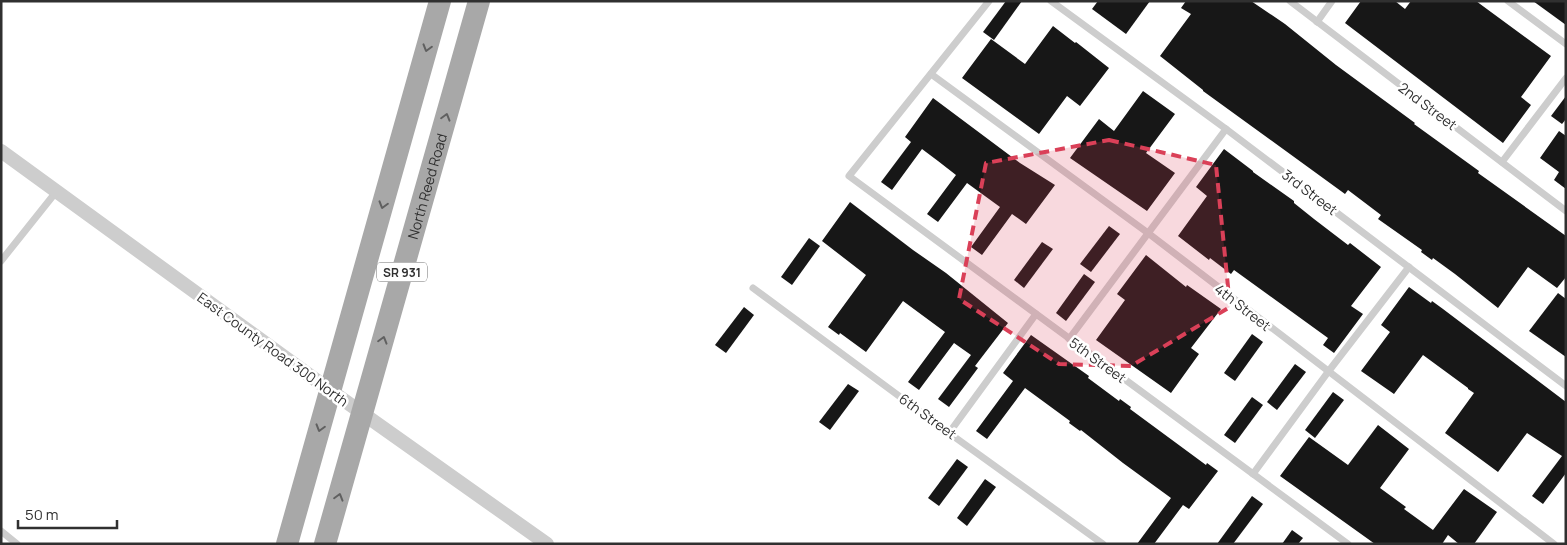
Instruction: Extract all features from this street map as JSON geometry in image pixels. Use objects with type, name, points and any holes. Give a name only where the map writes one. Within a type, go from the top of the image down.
[{"type":"main road","name":"SR 931","points":[[287,544],[440,1]]},
{"type":"main road","name":"North Reed Road","points":[[325,544],[479,1]]},
{"type":"street","name":"East County Road 300 North","points":[[1,151],[331,391],[547,544]]},
{"type":"lane","points":[[931,74],[989,1]]},
{"type":"lane","name":"3rd Street","points":[[1051,1],[1226,129],[1566,386]]},
{"type":"lane","name":"2nd Street","points":[[1290,1],[1566,211]]},
{"type":"lane","points":[[1317,22],[1332,1]]},
{"type":"lane","points":[[1508,1],[1566,44]]},
{"type":"lane","name":"5th Street","points":[[931,74],[849,176],[1348,544]]},
{"type":"lane","name":"4th Street","points":[[931,74],[1148,233],[1554,544]]},
{"type":"lane","points":[[1502,162],[1566,78]]},
{"type":"lane","points":[[1070,339],[1226,129]]},
{"type":"lane","points":[[1,261],[56,192]]},
{"type":"lane","points":[[1253,474],[1409,267]]},
{"type":"lane","name":"6th Street","points":[[753,288],[949,433],[1104,544]]},
{"type":"lane","points":[[949,433],[1036,314]]},
{"type":"lane","points":[[1,531],[17,544]]},
{"type":"highlighted area","points":[[1109,140],[1216,165],[1230,307],[1131,366],[1059,364],[959,299],[986,163]]},
{"type":"building","points":[[1006,1],[1022,1],[994,40],[983,32]]},
{"type":"building","points":[[1098,1],[1150,1],[1126,34],[1092,9]]},
{"type":"building","points":[[1186,1],[1251,1],[1285,24],[1336,65],[1479,171],[1478,173],[1566,236],[1566,277],[1557,288],[1528,267],[1498,308],[1455,274],[1433,258],[1432,260],[1421,252],[1422,250],[1378,219],[1381,215],[1348,190],[1345,194],[1203,91],[1160,56],[1191,14],[1181,8]]},
{"type":"building","points":[[1361,1],[1395,1],[1405,9],[1411,1],[1476,1],[1551,56],[1521,97],[1531,105],[1503,143],[1345,23]]},
{"type":"building","points":[[1533,1],[1566,1],[1566,25]]},
{"type":"building","points":[[1053,26],[1109,68],[1080,106],[1067,96],[1039,134],[962,78],[991,39],[1025,64]]},
{"type":"building","points":[[1143,91],[1175,114],[1146,153],[1175,173],[1147,211],[1070,158],[1099,119],[1114,131]]},
{"type":"building","points":[[1566,96],[1566,119],[1562,124],[1551,116]]},
{"type":"building","points":[[933,98],[1020,163],[1055,185],[1026,224],[1012,214],[982,255],[971,247],[1000,207],[967,183],[938,222],[927,214],[956,175],[922,149],[892,190],[881,182],[911,142],[905,137]]},
{"type":"building","points":[[1559,131],[1566,136],[1566,189],[1554,180],[1559,172],[1540,158]]},
{"type":"building","points":[[1224,149],[1294,201],[1294,203],[1348,245],[1350,243],[1381,267],[1351,306],[1363,314],[1334,353],[1323,345],[1328,338],[1234,270],[1231,274],[1178,236],[1207,196],[1196,187]]},
{"type":"building","points":[[850,202],[946,273],[1008,323],[975,366],[978,368],[949,407],[938,399],[971,355],[954,343],[919,390],[908,382],[945,332],[903,301],[866,352],[840,333],[839,335],[828,327],[866,275],[822,241]]},
{"type":"building","points":[[1109,226],[1120,234],[1091,272],[1080,264]]},
{"type":"building","points":[[809,238],[820,246],[792,285],[781,277]]},
{"type":"building","points":[[1042,242],[1053,249],[1024,288],[1014,280]]},
{"type":"building","points":[[1146,255],[1186,287],[1187,285],[1221,309],[1191,348],[1199,354],[1171,393],[1096,340],[1125,300],[1117,294]]},
{"type":"building","points":[[1084,274],[1095,282],[1066,321],[1056,313]]},
{"type":"building","points":[[1409,287],[1443,309],[1566,402],[1566,473],[1543,504],[1532,496],[1562,456],[1527,433],[1498,472],[1445,433],[1474,393],[1468,388],[1423,355],[1394,394],[1361,371],[1390,332],[1381,325]]},
{"type":"building","points":[[1558,293],[1566,299],[1566,357],[1529,331]]},
{"type":"building","points":[[744,307],[754,315],[726,353],[715,345]]},
{"type":"building","points":[[1252,334],[1263,342],[1235,381],[1224,373]]},
{"type":"building","points":[[1031,335],[1089,376],[1088,378],[1119,401],[1120,399],[1131,407],[1130,409],[1206,465],[1207,463],[1218,471],[1189,509],[1183,505],[1154,544],[1137,544],[1171,498],[1025,388],[987,439],[976,431],[1013,381],[1003,373]]},
{"type":"building","points":[[1295,364],[1306,372],[1277,410],[1267,402]]},
{"type":"building","points":[[848,384],[859,391],[830,430],[819,422]]},
{"type":"building","points":[[1333,392],[1344,400],[1315,438],[1305,430]]},
{"type":"building","points":[[1252,397],[1263,405],[1235,443],[1224,435]]},
{"type":"building","points":[[1378,425],[1409,449],[1380,488],[1406,507],[1404,509],[1433,530],[1464,489],[1497,512],[1474,544],[1459,544],[1448,535],[1442,544],[1375,544],[1280,476],[1309,437],[1348,465]]},
{"type":"building","points":[[957,459],[968,467],[939,506],[928,498]]},
{"type":"building","points":[[985,479],[996,487],[967,526],[957,518]]},
{"type":"building","points":[[1252,496],[1263,504],[1233,544],[1217,544]]},
{"type":"building","points":[[1292,530],[1303,538],[1298,544],[1282,544]]}]
